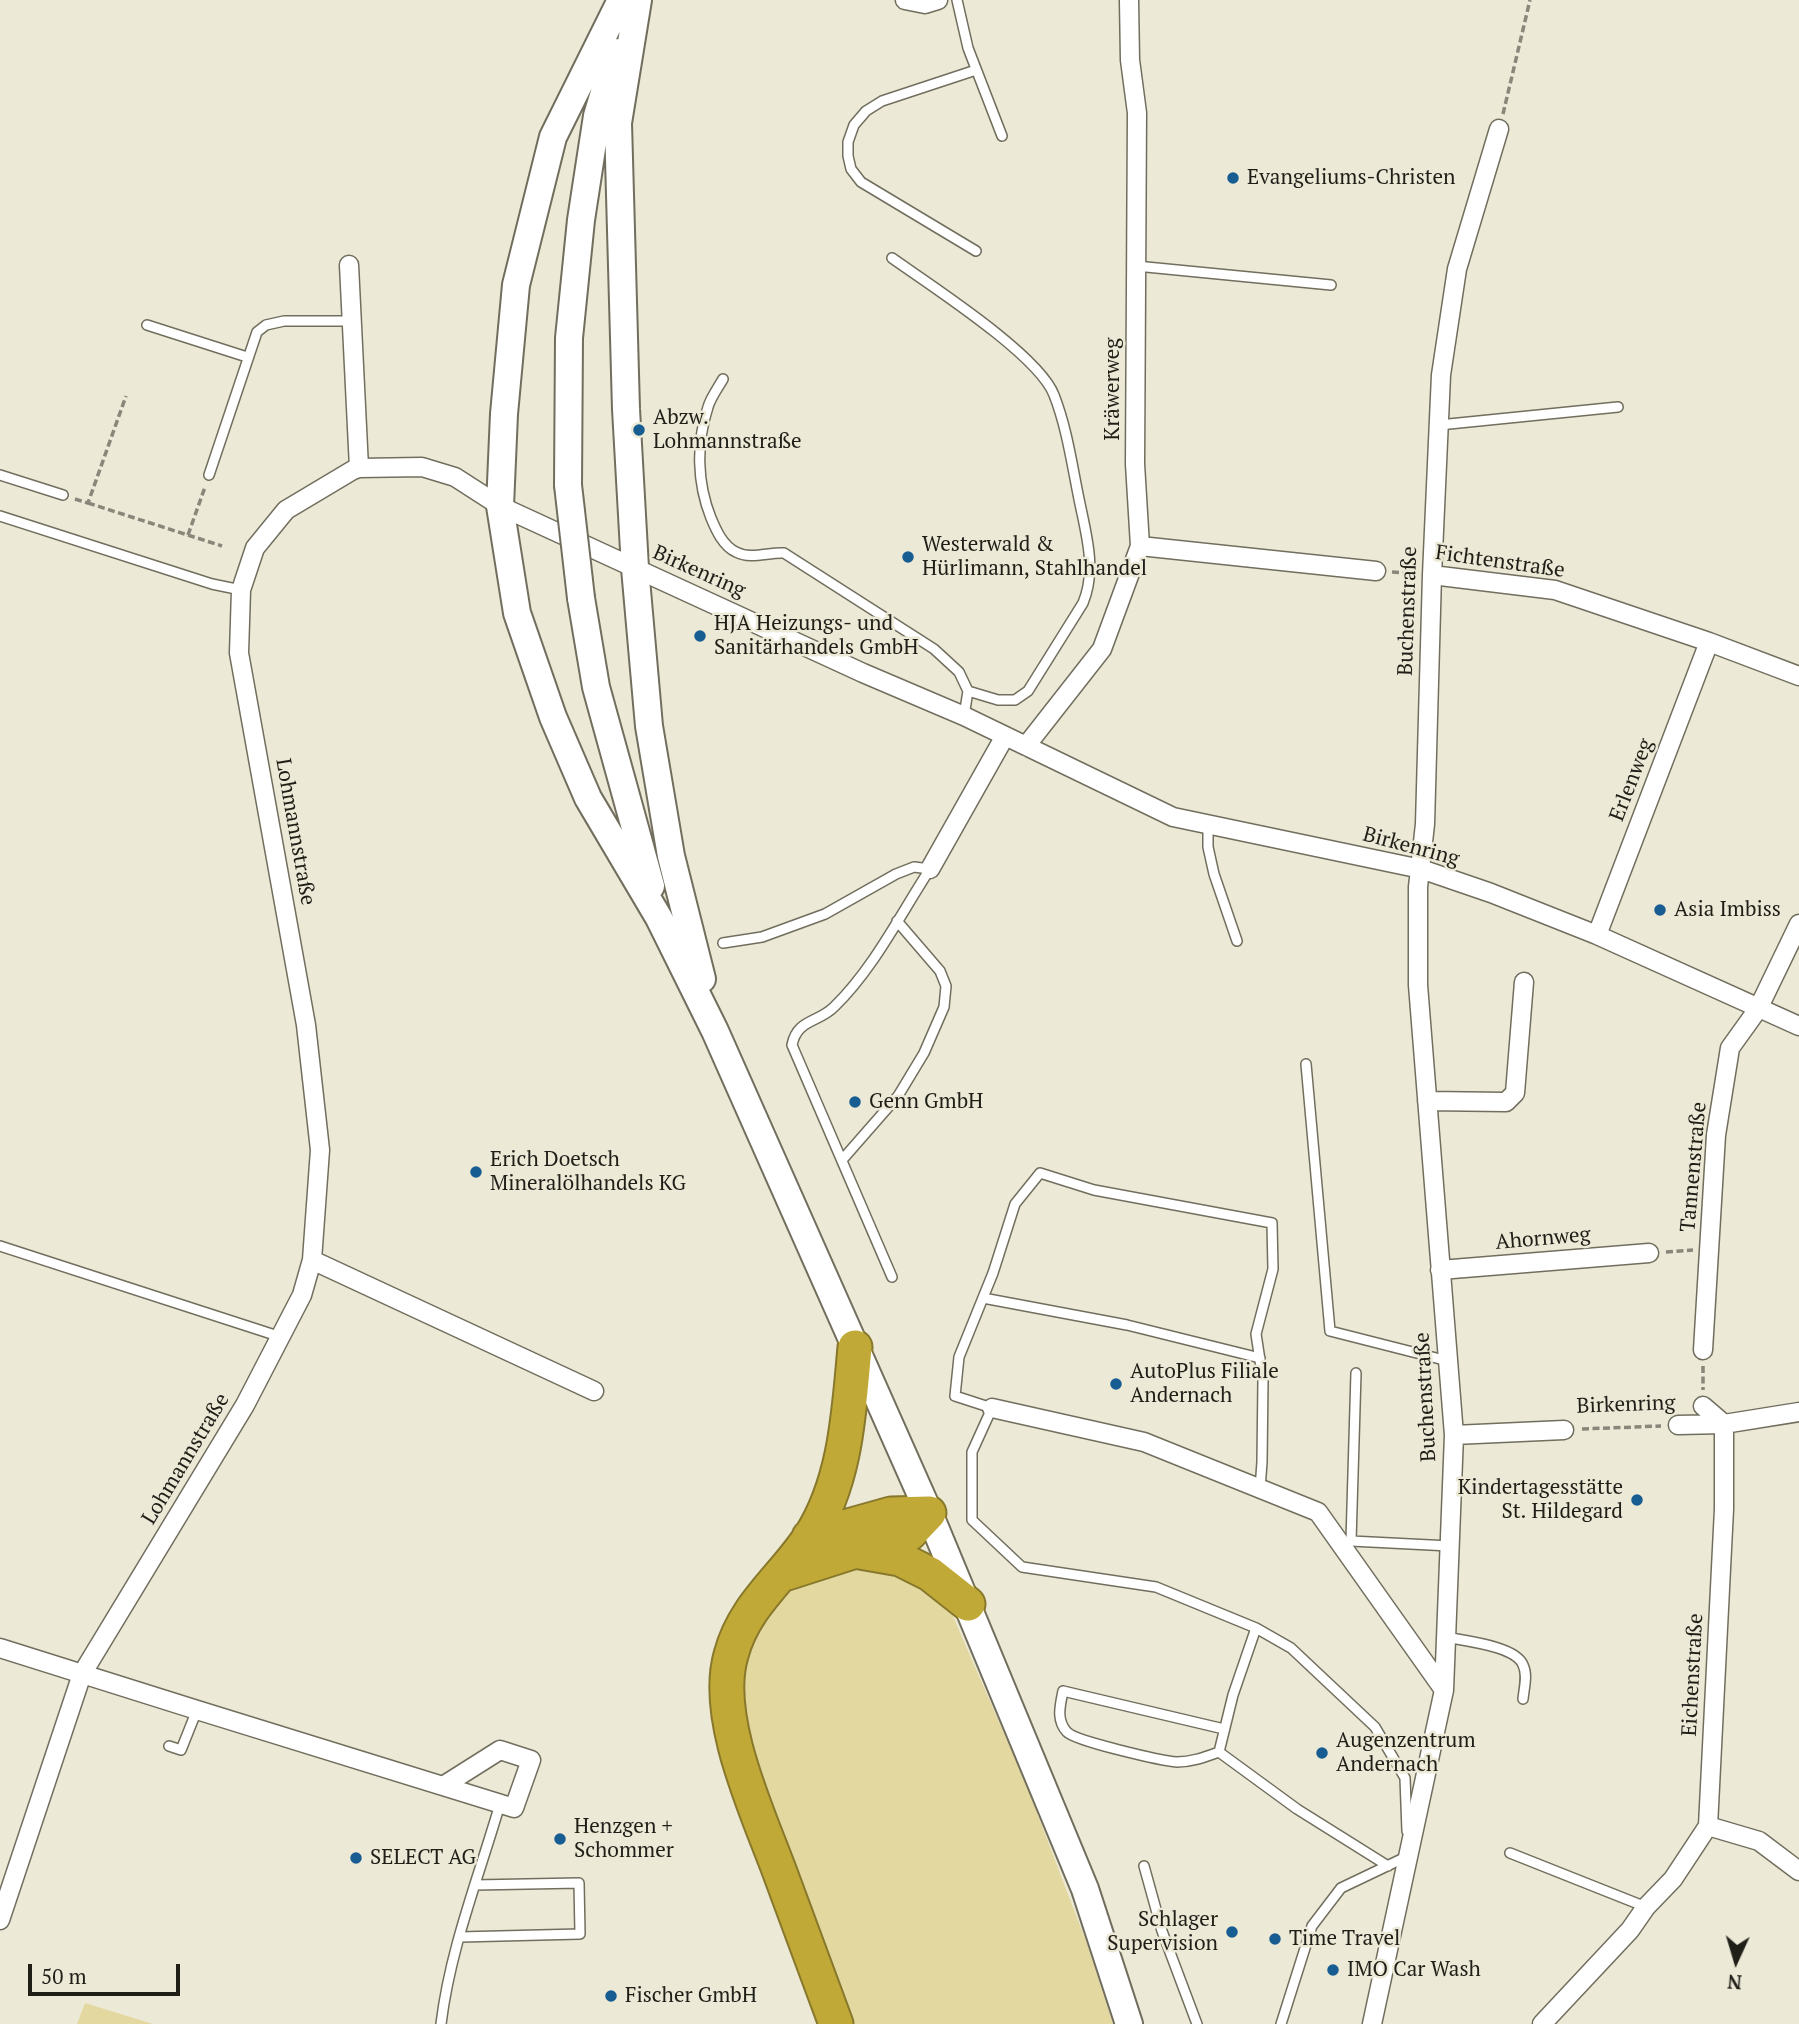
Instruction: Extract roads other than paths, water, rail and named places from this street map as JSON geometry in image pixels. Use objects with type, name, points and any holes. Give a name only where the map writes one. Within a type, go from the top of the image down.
[{"type":"highway","points":[[836,2024],[743,1774],[731,1729],[727,1694],[730,1657],[742,1625],[757,1601],[781,1575],[809,1537],[824,1511],[848,1429],[855,1347]]},
{"type":"highway","points":[[809,1537],[891,1514],[929,1513]]},
{"type":"highway","points":[[781,1575],[909,1534],[929,1513]]},
{"type":"highway","points":[[858,1551],[900,1559],[930,1574],[968,1604]]},
{"type":"main road","points":[[621,0],[553,137],[516,285],[504,414],[500,506],[517,613],[553,717],[588,798],[659,918],[715,1031],[929,1513],[1085,1889],[1129,2024]]},
{"type":"main road","points":[[632,0],[597,116],[581,220],[569,338],[568,485],[581,598],[596,687],[659,918]]},
{"type":"main road","points":[[638,0],[618,123],[626,409],[635,568],[649,726],[671,856],[715,1031]]},
{"type":"street","points":[[905,0],[925,4],[938,0]]},
{"type":"street","name":"Kräwerweg","points":[[1026,746],[1102,649],[1140,546],[1135,464],[1137,113],[1130,60],[1129,0]]},
{"type":"street","name":"Buchenstraße","points":[[1372,2024],[1444,1690],[1454,1435],[1418,985],[1418,887],[1425,824],[1441,375],[1457,269],[1499,129]]},
{"type":"street","points":[[349,265],[359,468]]},
{"type":"street","name":"Lohmannstraße","points":[[0,1920],[82,1674],[245,1405],[302,1295],[312,1259],[320,1150],[306,1026],[239,653],[240,590],[255,548],[286,510],[359,468],[422,467],[455,477]]},
{"type":"street","name":"Birkenring","points":[[455,477],[500,506],[863,673],[964,716],[1173,817],[1421,869],[1491,893],[1597,935],[1799,1026]]},
{"type":"street","points":[[1140,546],[1376,571]]},
{"type":"street","name":"Fichtenstraße","points":[[1432,575],[1555,590],[1709,642],[1799,676]]},
{"type":"street","name":"Erlenweg","points":[[1597,935],[1709,642]]},
{"type":"street","points":[[930,869],[1005,736]]},
{"type":"street","name":"Tannenstraße","points":[[1703,1350],[1716,1135],[1730,1048],[1758,1009],[1799,924]]},
{"type":"street","points":[[1427,1101],[1506,1102],[1515,1093],[1524,982]]},
{"type":"street","name":"Ahornweg","points":[[1440,1270],[1650,1253]]},
{"type":"street","points":[[312,1259],[594,1391]]},
{"type":"street","points":[[1703,1406],[1724,1424]]},
{"type":"street","points":[[992,1408],[1144,1442],[1318,1512],[1444,1690]]},
{"type":"street","name":"Birkenring","points":[[1678,1425],[1724,1424],[1799,1412]]},
{"type":"street","name":"Eichenstraße","points":[[1708,1826],[1724,1509],[1724,1424]]},
{"type":"street","name":"Birkenring","points":[[1454,1435],[1564,1430]]},
{"type":"street","points":[[0,1647],[82,1674],[500,1804],[514,1808],[531,1760],[500,1750],[443,1786]]},
{"type":"street","points":[[1542,2024],[1630,1930],[1646,1907],[1673,1879],[1708,1826],[1759,1841],[1799,1871]]},
{"type":"lane","points":[[957,0],[968,48],[1002,136]]},
{"type":"lane","points":[[976,70],[882,101],[866,111],[854,125],[848,142],[851,169],[861,182],[976,251]]},
{"type":"lane","points":[[892,258],[1009,344],[1035,366],[1054,393],[1087,538],[1091,571],[1089,589],[1066,632],[1028,691],[1016,700],[998,700],[968,691]]},
{"type":"lane","points":[[1136,266],[1331,285]]},
{"type":"lane","points":[[209,475],[257,332],[266,325],[284,321],[352,321]]},
{"type":"lane","points":[[147,325],[247,358]]},
{"type":"lane","points":[[723,379],[708,406],[699,472],[704,500],[724,543],[734,552],[747,556],[784,553],[934,649],[959,672],[968,691],[964,716]]},
{"type":"lane","points":[[1438,425],[1618,407]]},
{"type":"lane","points":[[0,475],[63,495]]},
{"type":"lane","points":[[0,516],[240,590]]},
{"type":"lane","points":[[1208,824],[1208,848],[1214,874],[1237,941]]},
{"type":"lane","points":[[723,943],[762,937],[825,914],[896,874],[914,867],[930,869],[873,959],[832,1009],[800,1027],[794,1034],[792,1045],[892,1277]]},
{"type":"lane","points":[[842,1160],[898,1096],[924,1053],[944,1007],[946,986],[940,971],[897,921]]},
{"type":"lane","points":[[1306,1063],[1329,1331],[1448,1361]]},
{"type":"lane","points":[[1259,1489],[1263,1393],[1256,1334],[1273,1269],[1272,1223],[1094,1190],[1040,1173],[1015,1203],[983,1298],[959,1357],[955,1396],[992,1408],[972,1452],[972,1520],[1022,1567],[1156,1587],[1256,1628],[1291,1648],[1375,1727],[1405,1778],[1408,1857],[1341,1888],[1312,1926],[1281,2024]]},
{"type":"lane","points":[[0,1246],[281,1337]]},
{"type":"lane","points":[[983,1298],[1127,1325],[1260,1358]]},
{"type":"lane","points":[[1356,1373],[1351,1541],[1450,1546]]},
{"type":"lane","points":[[1219,1752],[1233,1695],[1256,1628]]},
{"type":"lane","points":[[1446,1637],[1514,1654],[1523,1662],[1526,1674],[1523,1699]]},
{"type":"lane","points":[[1219,1752],[1197,1760],[1175,1762],[1069,1735],[1061,1724],[1059,1710],[1063,1691],[1224,1729]]},
{"type":"lane","points":[[169,1746],[181,1750],[197,1710]]},
{"type":"lane","points":[[1219,1752],[1297,1810],[1388,1866]]},
{"type":"lane","points":[[441,2024],[460,1937],[500,1804]]},
{"type":"lane","points":[[1510,1853],[1646,1907]]},
{"type":"lane","points":[[1144,1866],[1162,1931],[1198,2024]]},
{"type":"lane","points":[[460,1937],[580,1934],[579,1883],[475,1885]]},
{"type":"place","name":"Evangeliums-Christen","points":[[1233,178]]},
{"type":"place","name":"Abzw. Lohmannstraße","points":[[639,430]]},
{"type":"place","name":"Westerwald & Hürlimann, Stahlhandel","points":[[908,557]]},
{"type":"place","name":"HJA Heizungs- und Sanitärhandels GmbH","points":[[700,636]]},
{"type":"place","name":"Asia Imbiss","points":[[1660,910]]},
{"type":"place","name":"Genn GmbH","points":[[855,1102]]},
{"type":"place","name":"Erich Doetsch Mineralölhandels KG","points":[[476,1172]]},
{"type":"place","name":"AutoPlus Filiale Andernach","points":[[1116,1384]]},
{"type":"place","name":"Kindertagesstätte St. Hildegard","points":[[1637,1500]]},
{"type":"place","name":"Augenzentrum Andernach","points":[[1322,1753]]},
{"type":"place","name":"Henzgen + Schommer","points":[[560,1839]]},
{"type":"place","name":"SELECT AG","points":[[356,1858]]},
{"type":"place","name":"Schlager Supervision","points":[[1232,1932]]},
{"type":"place","name":"Time Travel","points":[[1275,1939]]},
{"type":"place","name":"IMO Car Wash","points":[[1333,1970]]},
{"type":"place","name":"Fischer GmbH","points":[[611,1996]]}]
